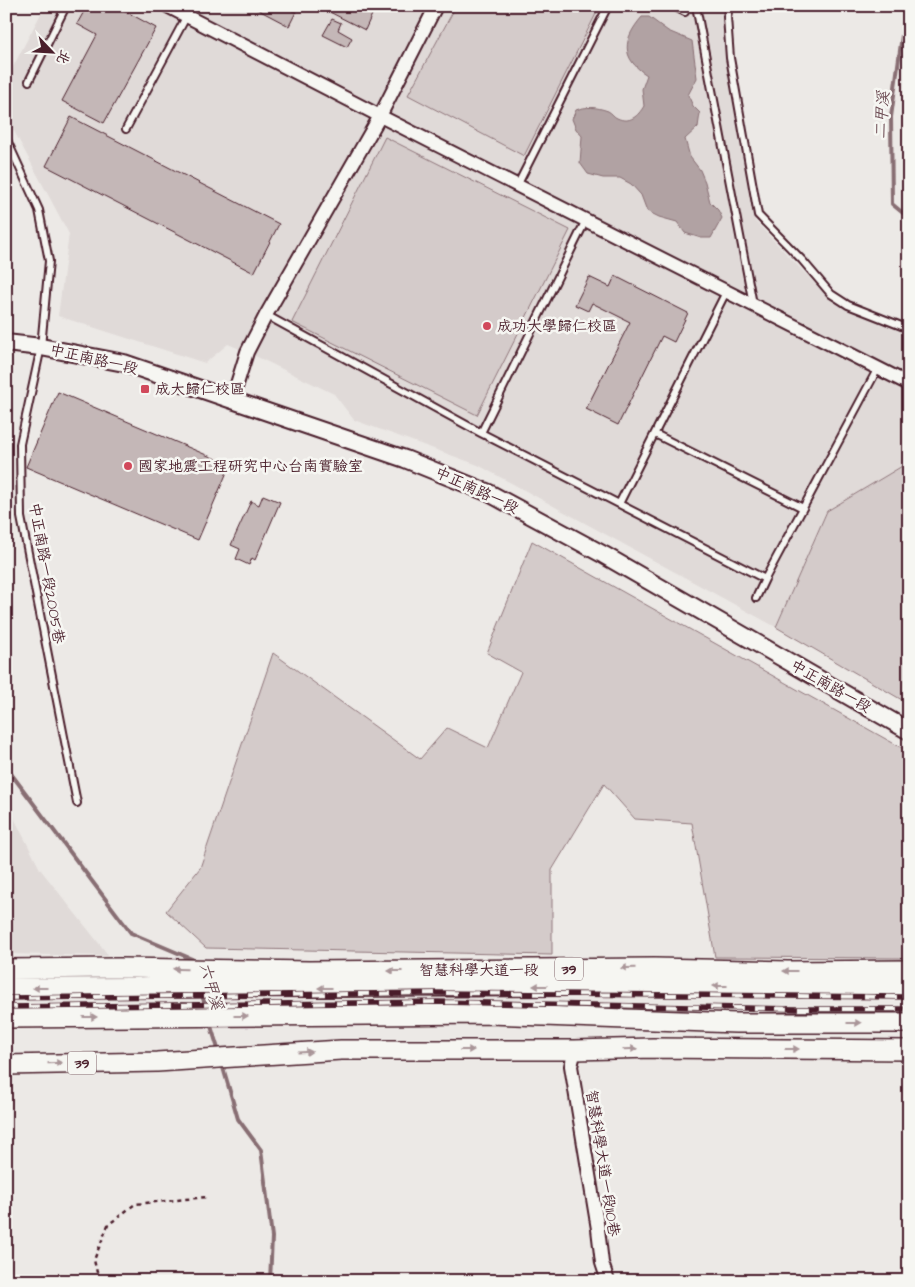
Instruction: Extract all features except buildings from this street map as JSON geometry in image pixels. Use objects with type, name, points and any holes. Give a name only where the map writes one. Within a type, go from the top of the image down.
[{"type":"main road","name":"智慧科學大道一段","points":[[29,969],[509,970],[654,968],[820,971],[909,970]]},
{"type":"main road","name":"39","points":[[6,969],[29,969]]},
{"type":"main road","points":[[6,974],[29,969]]},
{"type":"main road","points":[[820,971],[901,987]]},
{"type":"main road","name":"智慧科學大道一段","points":[[6,988],[901,987]]},
{"type":"main road","points":[[6,1018],[490,1014],[736,1023],[909,1023]]},
{"type":"main road","name":"39","points":[[6,1065],[157,1062],[342,1050],[654,1048],[909,1050]]},
{"type":"street","points":[[167,6],[190,11],[380,116],[909,384]]},
{"type":"street","points":[[232,400],[247,352],[266,315],[380,116],[436,6]]},
{"type":"street","name":"中正南路一段","points":[[6,343],[124,363],[405,459],[489,493],[604,555],[909,731]]},
{"type":"street","name":"智慧科學大道一段110巷","points":[[575,1050],[571,1066],[602,1262],[608,1281]]},
{"type":"lane","points":[[29,81],[66,6]]},
{"type":"lane","points":[[517,186],[608,6]]},
{"type":"lane","points":[[673,6],[685,12],[688,6]]},
{"type":"lane","points":[[696,6],[753,305]]},
{"type":"lane","points":[[729,6],[730,58],[758,215],[802,260],[831,294],[848,305],[909,330]]},
{"type":"lane","points":[[126,129],[190,11]]},
{"type":"lane","name":"中正南路一段2005巷","points":[[6,138],[39,210],[49,261],[20,444],[21,517],[77,803]]},
{"type":"lane","points":[[481,433],[586,220]]},
{"type":"lane","points":[[619,504],[726,292]]},
{"type":"lane","points":[[266,315],[481,433],[765,579]]},
{"type":"lane","points":[[756,598],[878,368]]},
{"type":"lane","points":[[655,434],[803,508]]},
{"type":"path","points":[[99,1281],[94,1260],[108,1225],[135,1204],[207,1197]]},
{"type":"shaded area","name":"成功大學歸仁校區","points":[[45,6],[725,6],[722,22],[730,86],[755,221],[822,291],[840,306],[909,335],[909,462],[827,511],[776,627],[478,465],[354,420],[334,394],[247,352],[228,344],[205,363],[58,316],[69,234],[6,116],[6,80]]},
{"type":"shaded area","points":[[456,6],[600,6],[524,156],[408,95]]},
{"type":"shaded area","points":[[642,17],[649,17],[668,31],[692,41],[697,78],[688,95],[693,106],[700,113],[698,127],[685,139],[690,157],[700,170],[705,182],[710,202],[718,210],[722,218],[711,238],[701,238],[685,233],[677,222],[659,217],[647,211],[641,195],[631,184],[620,178],[603,178],[588,174],[580,163],[582,136],[576,129],[572,119],[576,110],[600,109],[608,111],[617,118],[626,120],[636,116],[644,106],[642,89],[647,75],[632,62],[627,48],[631,33]]},
{"type":"shaded area","points":[[385,137],[570,230],[477,415],[292,322]]},
{"type":"shaded area","points":[[909,462],[909,704],[776,627],[827,511]]},
{"type":"shaded area","points":[[532,541],[909,752],[909,958],[715,957],[692,823],[635,819],[604,784],[552,870],[552,955],[206,948],[166,911],[200,868],[273,653],[420,759],[447,728],[488,748],[521,672],[487,653]]},
{"type":"shaded area","points":[[6,796],[13,816],[40,869],[109,956],[6,954]]},
{"type":"waterway","name":"二甲溪","points":[[906,6],[891,117],[892,204],[909,218]]},
{"type":"waterway","name":"六甲溪","points":[[6,767],[131,933],[192,959],[193,963]]},
{"type":"waterway","name":"六甲溪","points":[[201,992],[207,1011]]},
{"type":"waterway","name":"六甲溪","points":[[210,1023],[219,1052]]},
{"type":"waterway","name":"六甲溪","points":[[222,1064],[238,1119],[261,1150],[272,1237],[270,1281]]},
{"type":"railway","points":[[6,998],[436,993],[909,997]]},
{"type":"railway","points":[[6,1007],[438,1002],[798,1009],[909,1009]]},
{"type":"place","name":"成功大學歸仁校區","points":[[487,326]]},
{"type":"place","name":"成大歸仁校區","points":[[145,389]]},
{"type":"place","name":"國家地震工程研究中心台南實驗室","points":[[128,466]]}]
